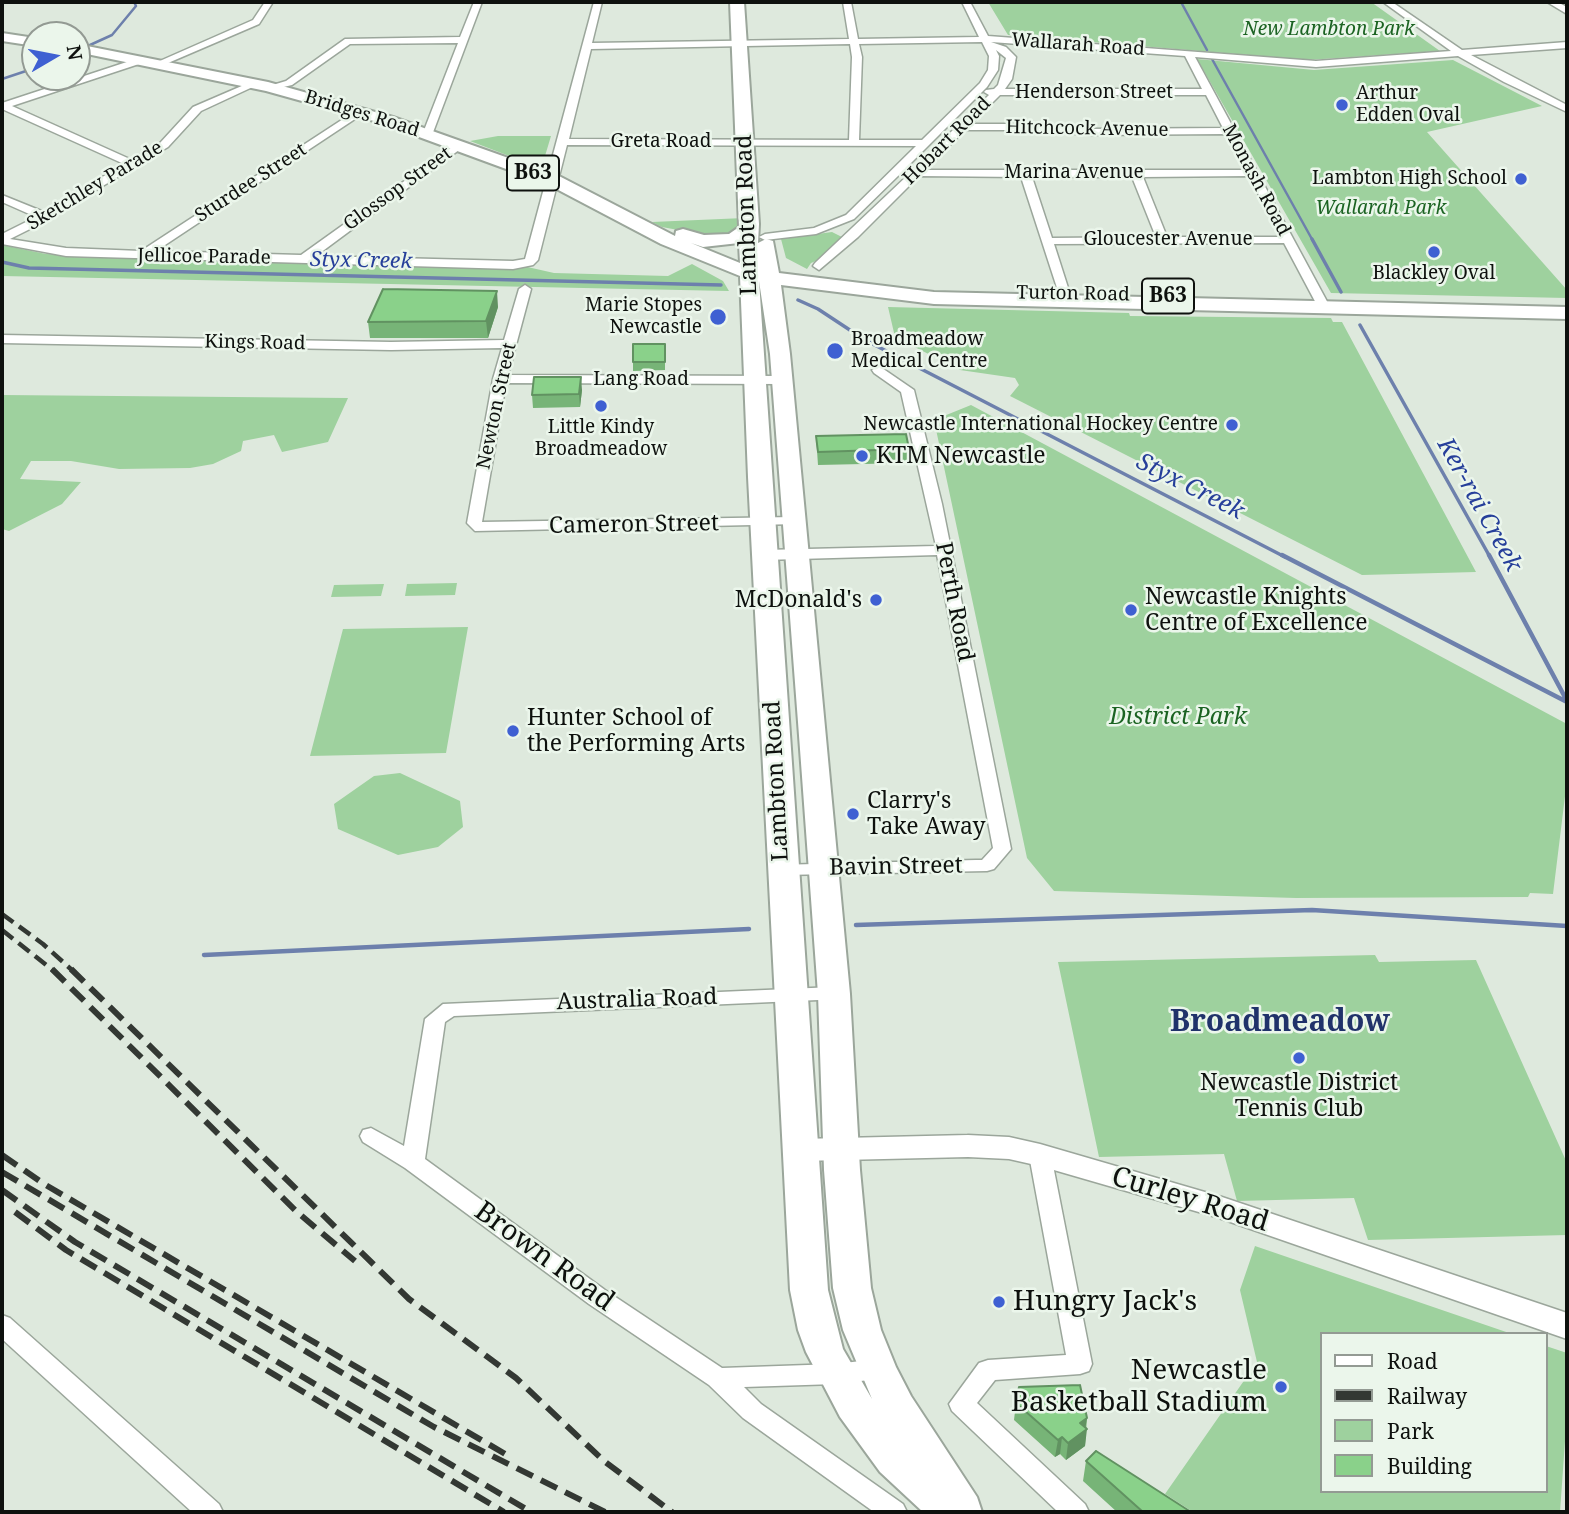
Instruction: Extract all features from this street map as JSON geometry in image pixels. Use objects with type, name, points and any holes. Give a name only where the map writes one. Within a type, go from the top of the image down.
[{"type":"main road","name":"Lambton Road","points":[[737,2],[751,142],[765,237],[750,302],[809,1290],[817,1330],[836,1374],[854,1405],[894,1460],[952,1512]]},
{"type":"main road","name":"Lambton Road","points":[[743,43],[746,2]]},
{"type":"main road","points":[[2,37],[21,40]]},
{"type":"main road","name":"Bridges Road","points":[[91,51],[254,84],[282,87],[428,133],[553,180],[668,240],[716,261],[759,270]]},
{"type":"main road","name":"Lambton Road","points":[[751,142],[750,224],[759,270],[774,310],[782,380],[834,994],[852,1288],[862,1330],[877,1368],[897,1408],[963,1512]]},
{"type":"main road","name":"Bridges Road","points":[[634,220],[677,234],[759,270]]},
{"type":"main road","points":[[677,234],[703,241],[728,240],[743,234],[750,224]]},
{"type":"main road","points":[[765,237],[773,244],[780,260],[800,270],[822,273]]},
{"type":"main road","points":[[716,261],[731,273],[741,293],[750,302]]},
{"type":"main road","name":"Turton Road","points":[[759,270],[822,273],[918,289],[1567,313]]},
{"type":"main road","name":"Turton Road","points":[[759,270],[880,293],[958,299],[1567,305]]},
{"type":"main road","points":[[774,310],[786,296],[804,290],[867,295],[880,293]]},
{"type":"street","points":[[5,103],[150,62],[256,22],[269,2]]},
{"type":"street","points":[[428,133],[478,2]]},
{"type":"street","points":[[553,180],[598,2]]},
{"type":"street","points":[[847,2],[857,57],[854,143]]},
{"type":"street","name":"Hobart Road","points":[[765,237],[783,237],[830,227],[857,211],[979,91],[993,70],[995,56],[966,2]]},
{"type":"street","points":[[1387,2],[1460,53],[1507,80],[1567,109]]},
{"type":"street","points":[[1550,2],[1567,12]]},
{"type":"street","points":[[282,87],[348,41],[465,40]]},
{"type":"street","name":"Wallarah Road","points":[[587,46],[855,41],[988,42],[1188,53],[1316,64],[1567,45]]},
{"type":"street","name":"Hobart Road","points":[[822,273],[854,235],[1007,79],[1011,57],[1003,49],[988,42]]},
{"type":"street","name":"Monash Road","points":[[1188,53],[1321,303]]},
{"type":"street","name":"Sketchley Parade","points":[[2,239],[170,141],[197,110],[254,84]]},
{"type":"street","name":"Henderson Street","points":[[979,91],[1209,92]]},
{"type":"street","points":[[5,103],[133,164]]},
{"type":"street","name":"Sturdee Street","points":[[142,255],[360,111]]},
{"type":"street","name":"Hitchcock Avenue","points":[[944,125],[961,128],[1034,127],[1088,132],[1230,131]]},
{"type":"street","name":"Greta Road","points":[[563,142],[926,143]]},
{"type":"street","name":"Glossop Street","points":[[304,259],[459,145]]},
{"type":"street","name":"Marina Avenue","points":[[896,171],[915,174],[1253,173]]},
{"type":"street","points":[[1025,173],[1064,294]]},
{"type":"street","points":[[1136,173],[1163,240]]},
{"type":"street","name":"Jellicoe Parade","points":[[2,239],[53,251],[519,265],[532,260],[553,180]]},
{"type":"street","points":[[2,198],[44,216]]},
{"type":"street","points":[[830,227],[854,235]]},
{"type":"street","name":"Gloucester Avenue","points":[[1049,241],[1287,240]]},
{"type":"street","name":"Newton Street","points":[[474,523],[500,379],[525,289]]},
{"type":"street","name":"Kings Road","points":[[2,339],[391,346],[509,344]]},
{"type":"street","name":"Perth Road","points":[[879,370],[907,390],[944,550],[1002,849]]},
{"type":"street","name":"Lang Road","points":[[500,379],[782,380]]},
{"type":"street","name":"Cameron Street","points":[[474,523],[480,528],[794,521]]},
{"type":"street","points":[[764,555],[944,550]]},
{"type":"street","name":"Bavin Street","points":[[782,869],[987,865],[1002,849]]},
{"type":"street","name":"Australia Road","points":[[413,1162],[435,1019],[450,1009],[834,994]]},
{"type":"street","name":"Brown Road","points":[[371,1136],[413,1162],[597,1297],[718,1378],[752,1411],[894,1512]]},
{"type":"street","name":"Curley Road","points":[[800,1150],[968,1146],[1009,1148],[1040,1155],[1222,1208],[1567,1326]]},
{"type":"street","points":[[1040,1155],[1080,1364],[988,1370],[961,1404],[1076,1512]]},
{"type":"street","points":[[2,1325],[209,1512]]},
{"type":"street","points":[[718,1378],[836,1374],[877,1368]]},
{"type":"green space","name":"New Lambton Park","points":[[988,2],[1371,2],[1440,51],[1308,60],[1008,35]]},
{"type":"green space","name":"Wallarah Park","points":[[1197,59],[1314,70],[1453,60],[1542,106],[1427,132],[1567,290],[1567,298],[1331,293]]},
{"type":"green space","points":[[498,136],[551,136],[542,166],[538,167],[470,141]]},
{"type":"green space","points":[[744,218],[746,224],[732,233],[705,235],[662,227],[652,222]]},
{"type":"green space","points":[[832,232],[844,238],[807,269],[786,258],[781,239]]},
{"type":"green space","points":[[2,245],[46,254],[523,266],[554,273],[668,276],[692,264],[723,281],[729,291],[2,276]]},
{"type":"green space","name":"Newcastle International Hockey Centre","points":[[888,307],[1129,313],[1130,316],[1331,318],[1333,322],[1342,322],[1476,572],[1362,575],[1010,396],[1019,385],[1015,378],[960,370],[895,337]]},
{"type":"green space","points":[[2,395],[348,398],[328,442],[282,452],[274,435],[243,441],[241,451],[213,464],[190,468],[119,469],[71,461],[31,461],[20,479],[81,482],[62,504],[9,531],[2,529]]},
{"type":"green space","name":"District Park","points":[[971,405],[1567,724],[1567,780],[1553,894],[1530,893],[1528,897],[1296,898],[1054,891],[1027,858],[934,420]]},
{"type":"green space","points":[[457,583],[455,595],[405,596],[407,584]]},
{"type":"green space","points":[[384,584],[381,596],[331,597],[334,585]]},
{"type":"green space","points":[[468,627],[446,753],[310,756],[343,629]]},
{"type":"green space","points":[[400,773],[460,801],[463,827],[438,847],[398,855],[338,829],[334,804],[374,776]]},
{"type":"green space","name":"Newcastle District Tennis Club","points":[[1375,955],[1379,962],[1476,960],[1567,1163],[1567,1235],[1368,1240],[1354,1198],[1237,1201],[1224,1154],[1099,1157],[1058,962]]},
{"type":"green space","name":"Newcastle Basketball Stadium","points":[[1255,1246],[1506,1332],[1320,1332],[1320,1493],[1548,1493],[1548,1347],[1567,1353],[1567,1413],[1560,1512],[1193,1512],[1165,1494],[1257,1362],[1240,1290]]},
{"type":"building","points":[[383,289],[497,291],[486,321],[368,322]]},
{"type":"building","points":[[633,344],[665,344],[665,362],[633,362]]},
{"type":"building","points":[[534,377],[581,377],[579,394],[532,395]]},
{"type":"building","points":[[906,434],[909,449],[818,452],[816,436]]},
{"type":"building","points":[[1080,1385],[1087,1418],[1080,1423],[1087,1429],[1068,1443],[1062,1437],[1058,1440],[1016,1403],[1019,1387]]},
{"type":"building","points":[[1096,1451],[1191,1512],[1143,1512],[1086,1461]]},
{"type":"waterway","points":[[91,45],[112,35],[136,6],[134,2]]},
{"type":"waterway","name":"Ker-rai Creek","points":[[1181,2],[1207,50]]},
{"type":"waterway","name":"Ker-rai Creek","points":[[1212,59],[1313,241]]},
{"type":"waterway","points":[[2,79],[21,73]]},
{"type":"waterway","name":"Ker-rai Creek","points":[[1312,239],[1341,292]]},
{"type":"waterway","name":"Styx Creek","points":[[2,262],[29,268],[721,285]]},
{"type":"waterway","name":"Styx Creek","points":[[798,300],[818,309],[865,340],[1285,557]]},
{"type":"waterway","name":"Ker-rai Creek","points":[[1360,325],[1490,557]]},
{"type":"waterway","name":"Styx Creek","points":[[1282,555],[1567,702]]},
{"type":"waterway","name":"Ker-rai Creek","points":[[1489,555],[1567,701]]},
{"type":"waterway","points":[[856,925],[1312,910],[1567,926]]},
{"type":"waterway","points":[[204,955],[749,929]]},
{"type":"railway","points":[[2,914],[43,944],[73,971]]},
{"type":"railway","points":[[2,930],[54,971]]},
{"type":"railway","points":[[52,969],[297,1212],[355,1261]]},
{"type":"railway","points":[[71,969],[409,1299],[516,1378],[604,1461],[672,1512]]},
{"type":"railway","points":[[2,1155],[44,1184],[512,1458]]},
{"type":"railway","points":[[2,1172],[434,1427],[605,1512]]},
{"type":"railway","points":[[2,1190],[75,1242],[531,1512]]},
{"type":"railway","points":[[15,1212],[66,1250],[504,1512]]},
{"type":"place","name":"Arthur Edden Oval","points":[[1342,105]]},
{"type":"place","name":"Lambton High School","points":[[1521,179]]},
{"type":"place","name":"Blackley Oval","points":[[1434,252]]},
{"type":"place","name":"Marie Stopes Newcastle","points":[[718,317]]},
{"type":"place","name":"Broadmeadow Medical Centre","points":[[835,351]]},
{"type":"place","name":"Little Kindy Broadmeadow","points":[[601,406]]},
{"type":"place","name":"Newcastle International Hockey Centre","points":[[1232,425]]},
{"type":"place","name":"KTM Newcastle","points":[[862,456]]},
{"type":"place","name":"McDonald's","points":[[876,600]]},
{"type":"place","name":"Newcastle Knights Centre of Excellence","points":[[1131,610]]},
{"type":"place","name":"Hunter School of the Performing Arts","points":[[513,731]]},
{"type":"place","name":"Clarry's Take Away","points":[[853,814]]},
{"type":"place","name":"Newcastle District Tennis Club","points":[[1299,1058]]},
{"type":"place","name":"Hungry Jack's","points":[[999,1302]]},
{"type":"place","name":"Newcastle Basketball Stadium","points":[[1281,1387]]},
{"type":"district","name":"Broadmeadow","points":[[1280,1022]]}]
